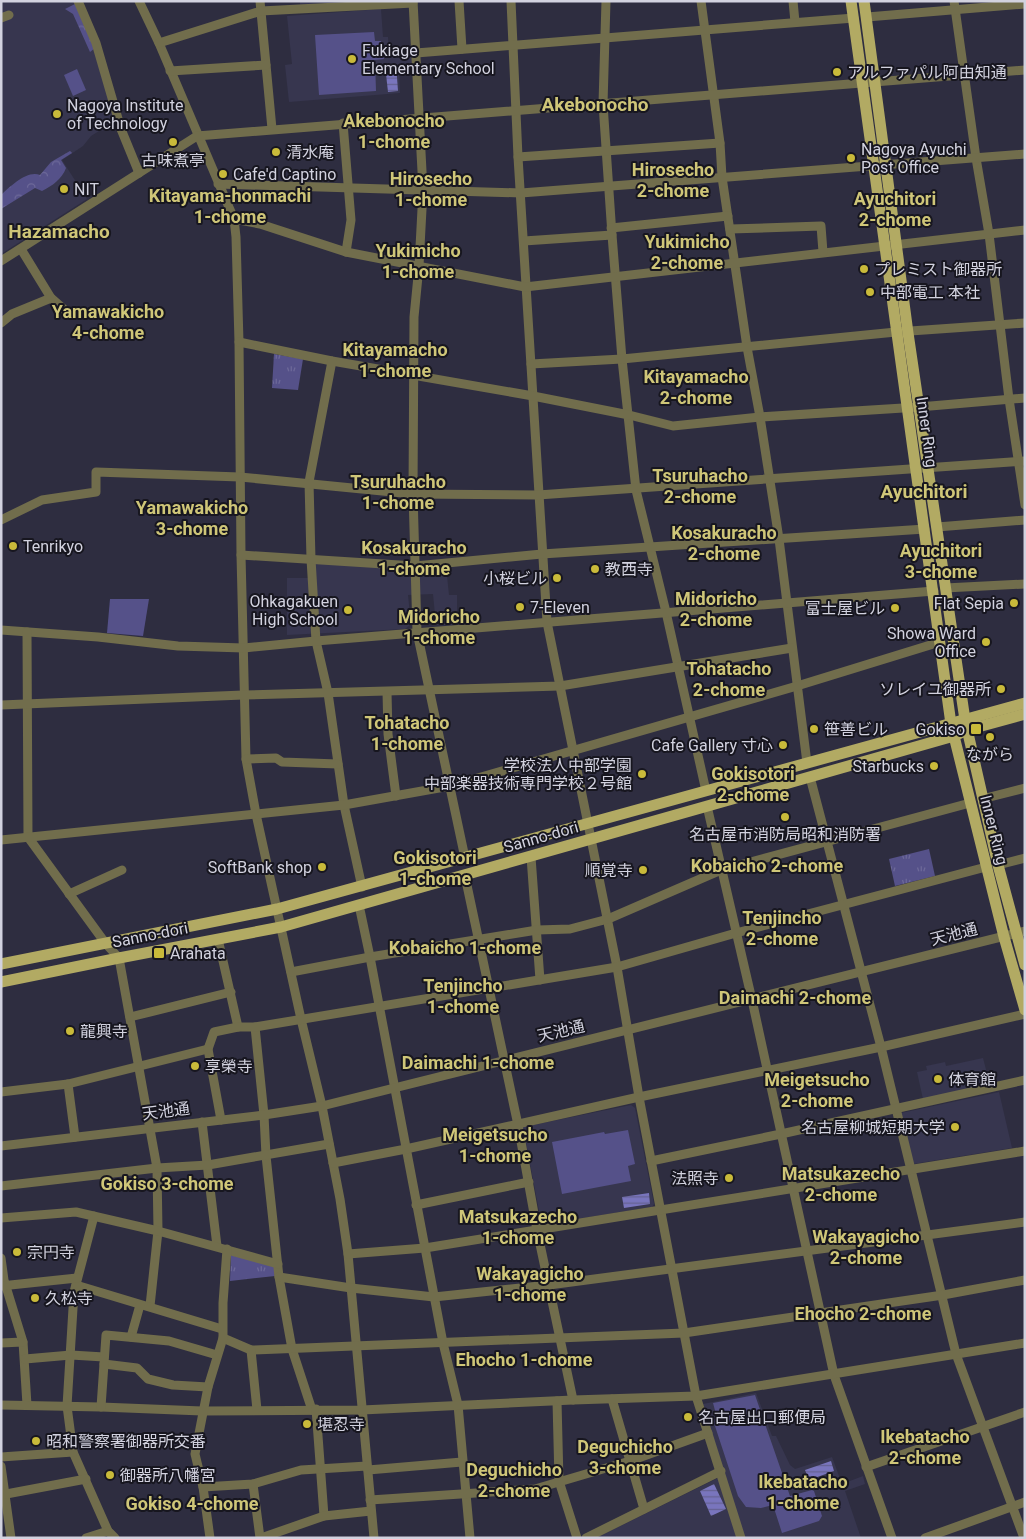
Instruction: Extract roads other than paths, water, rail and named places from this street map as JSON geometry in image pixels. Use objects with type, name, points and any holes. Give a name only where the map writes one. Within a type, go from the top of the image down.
[{"type":"main road","name":"Inner Ring","points":[[851,1],[884,246],[902,332],[913,407],[928,468],[937,527],[940,642],[951,724],[1004,937],[1025,1010]]},
{"type":"main road","name":"Inner Ring","points":[[864,1],[897,244],[902,332]]},
{"type":"main road","name":"Inner Ring","points":[[913,407],[915,468],[925,530],[940,590],[982,798],[998,865],[1020,932],[1025,965]]},
{"type":"main road","name":"Sanno-dori","points":[[1,982],[281,927],[954,736],[966,725],[1025,703]]},
{"type":"main road","name":"Sanno-dori","points":[[1,964],[277,910],[951,724],[966,725],[1025,714]]},
{"type":"street","points":[[78,1],[96,43],[122,129],[139,173]]},
{"type":"street","points":[[139,1],[159,43],[234,219],[239,342],[244,648],[243,694],[246,759],[277,910],[322,1106],[340,1199],[348,1254],[374,1538]]},
{"type":"street","points":[[260,1],[272,129]]},
{"type":"street","points":[[459,1],[462,49]]},
{"type":"street","points":[[511,1],[518,157],[547,622],[608,919],[639,1097],[696,1396],[741,1538]]},
{"type":"street","points":[[606,1],[603,104],[622,359],[636,490],[666,612],[706,791]]},
{"type":"street","points":[[700,1],[720,143],[722,177],[747,347],[779,539],[807,763]]},
{"type":"street","points":[[793,1],[796,22]]},
{"type":"street","points":[[159,43],[261,11],[413,2],[423,190],[414,317],[414,494],[417,632],[465,858]]},
{"type":"street","points":[[866,17],[954,6],[1025,4]]},
{"type":"street","points":[[954,6],[988,234],[1009,399],[1021,461],[1025,505]]},
{"type":"street","points":[[416,53],[854,18]]},
{"type":"street","points":[[170,71],[266,66]]},
{"type":"street","points":[[1,261],[198,136],[1025,70]]},
{"type":"street","points":[[343,123],[351,220],[346,252]]},
{"type":"street","points":[[518,157],[720,143]]},
{"type":"street","points":[[218,184],[521,193],[1025,154]]},
{"type":"street","points":[[524,241],[728,216]]},
{"type":"street","points":[[234,219],[260,224],[346,252],[526,287],[1025,230]]},
{"type":"street","points":[[730,229],[821,226],[823,252]]},
{"type":"street","points":[[21,249],[51,298],[67,312]]},
{"type":"street","points":[[1,323],[12,314],[51,298]]},
{"type":"street","points":[[531,364],[622,359],[902,332],[1025,323]]},
{"type":"street","points":[[239,342],[332,361],[629,414],[672,426],[760,417],[1025,398]]},
{"type":"street","points":[[332,361],[309,482],[311,559],[316,640],[328,692],[344,805],[362,887]]},
{"type":"street","points":[[1,520],[42,500],[96,492],[96,472],[240,477],[309,482],[414,494],[538,495],[636,490],[1021,461]]},
{"type":"street","points":[[937,527],[1025,520]]},
{"type":"street","points":[[241,555],[415,566],[650,546],[925,530]]},
{"type":"street","points":[[1,630],[98,637],[178,646],[244,648],[316,640],[1025,584]]},
{"type":"street","points":[[27,632],[28,837],[106,944],[119,958],[158,1168],[158,1231],[145,1306],[131,1337]]},
{"type":"street","points":[[1,840],[344,805],[450,786],[797,686],[940,642]]},
{"type":"street","points":[[1,705],[243,694],[429,691],[560,686],[792,648]]},
{"type":"street","points":[[387,692],[388,734],[396,796]]},
{"type":"street","points":[[246,759],[276,758],[282,762],[338,764]]},
{"type":"street","points":[[810,777],[881,1047],[956,1354],[1024,1538]]},
{"type":"street","points":[[982,798],[1025,788]]},
{"type":"street","points":[[291,972],[537,930],[570,929],[608,919],[721,870],[970,803]]},
{"type":"street","points":[[707,806],[768,1071],[792,1189],[834,1375],[892,1538]]},
{"type":"street","points":[[531,857],[540,980]]},
{"type":"street","points":[[998,865],[1025,858]]},
{"type":"street","points":[[220,1120],[208,1049],[214,1032],[617,968],[736,933],[986,867]]},
{"type":"street","points":[[69,894],[122,870]]},
{"type":"street","points":[[465,876],[518,1125],[548,1286],[573,1400]]},
{"type":"street","points":[[359,905],[424,1248],[443,1343],[458,1405],[470,1538]]},
{"type":"street","name":"天池通","points":[[1,1146],[264,1115],[322,1106],[1020,932]]},
{"type":"street","points":[[218,939],[238,1027]]},
{"type":"street","points":[[130,1017],[231,992]]},
{"type":"street","points":[[333,1163],[881,1047],[1025,1014]]},
{"type":"street","points":[[255,1027],[279,1277],[292,1348],[314,1410],[324,1516]]},
{"type":"street","points":[[1,1092],[68,1084],[208,1049]]},
{"type":"street","points":[[651,1161],[1025,1080]]},
{"type":"street","points":[[68,1084],[75,1137]]},
{"type":"street","points":[[202,1122],[217,1246]]},
{"type":"street","points":[[1,1186],[158,1168],[208,1165],[329,1144]]},
{"type":"street","points":[[348,1254],[424,1248],[1025,1151]]},
{"type":"street","points":[[416,1205],[529,1182]]},
{"type":"street","points":[[1,1218],[76,1212],[217,1246],[278,1264]]},
{"type":"street","points":[[94,1216],[76,1282],[67,1406],[73,1452],[108,1531],[115,1538]]},
{"type":"street","points":[[279,1277],[351,1288],[434,1297],[548,1286],[1025,1222]]},
{"type":"street","points":[[210,1538],[203,1487],[195,1454],[202,1411],[223,1334],[228,1249]]},
{"type":"street","points":[[1,1258],[3,1285],[23,1342],[27,1405]]},
{"type":"street","points":[[3,1285],[76,1282],[223,1334],[252,1350],[684,1333],[820,1314],[1025,1280]]},
{"type":"street","points":[[101,1407],[106,1335],[169,1341],[217,1355]]},
{"type":"street","points":[[1,1344],[23,1342]]},
{"type":"street","points":[[1,1405],[202,1411],[362,1410],[696,1396],[1025,1343]]},
{"type":"street","points":[[252,1350],[257,1410]]},
{"type":"street","points":[[25,1359],[71,1355],[137,1368],[148,1379],[173,1385],[208,1387]]},
{"type":"street","points":[[612,1399],[644,1509]]},
{"type":"street","points":[[557,1401],[559,1482],[577,1538]]},
{"type":"street","points":[[866,1467],[1025,1412]]},
{"type":"street","points":[[370,1500],[535,1488],[630,1461],[708,1433]]},
{"type":"street","points":[[1,1457],[73,1452]]},
{"type":"street","points":[[203,1487],[253,1484],[301,1470],[320,1468],[367,1468],[462,1462]]},
{"type":"street","points":[[1,1466],[7,1534]]},
{"type":"street","points":[[586,1538],[721,1471]]},
{"type":"street","points":[[3,1495],[86,1479]]},
{"type":"street","points":[[253,1484],[260,1538],[324,1516],[371,1511]]},
{"type":"street","points":[[924,1538],[1025,1502]]},
{"type":"street","points":[[86,1538],[108,1531]]},
{"type":"place","name":"Fukiage Elementary School","points":[[352,59]]},
{"type":"place","name":"アルファパル阿由知通","points":[[837,72]]},
{"type":"place","name":"Nagoya Institute of Technology","points":[[57,114]]},
{"type":"place","name":"古味煮亭","points":[[173,142]]},
{"type":"place","name":"清水庵","points":[[276,152]]},
{"type":"place","name":"Nagoya Ayuchi Post Office","points":[[851,158]]},
{"type":"place","name":"Cafe'd Captino","points":[[223,174]]},
{"type":"place","name":"NIT","points":[[64,189]]},
{"type":"place","name":"プレミスト御器所","points":[[864,269]]},
{"type":"place","name":"中部電工 本社","points":[[870,292]]},
{"type":"place","name":"Tenrikyo","points":[[13,546]]},
{"type":"place","name":"教西寺","points":[[595,569]]},
{"type":"place","name":"小桜ビル","points":[[557,578]]},
{"type":"place","name":"Flat Sepia","points":[[1014,603]]},
{"type":"place","name":"7-Eleven","points":[[520,607]]},
{"type":"place","name":"富士屋ビル","points":[[895,608]]},
{"type":"place","name":"Ohkagakuen High School","points":[[348,610]]},
{"type":"place","name":"Showa Ward Office","points":[[986,642]]},
{"type":"place","name":"ソレイユ御器所","points":[[1001,689]]},
{"type":"place","name":"笹善ビル","points":[[814,729]]},
{"type":"place","name":"Gokiso","points":[[976,729]]},
{"type":"place","name":"ながら","points":[[990,737]]},
{"type":"place","name":"Cafe Gallery 寸心","points":[[783,745]]},
{"type":"place","name":"Starbucks","points":[[934,766]]},
{"type":"place","name":"学校法人中部学園 中部楽器技術専門学校２号館","points":[[642,774]]},
{"type":"place","name":"名古屋市消防局昭和消防署","points":[[785,817]]},
{"type":"place","name":"SoftBank shop","points":[[322,867]]},
{"type":"place","name":"順覚寺","points":[[643,870]]},
{"type":"place","name":"Arahata","points":[[159,953]]},
{"type":"place","name":"龍興寺","points":[[70,1031]]},
{"type":"place","name":"享榮寺","points":[[195,1066]]},
{"type":"place","name":"体育館","points":[[938,1079]]},
{"type":"place","name":"名古屋柳城短期大学","points":[[955,1127]]},
{"type":"place","name":"法照寺","points":[[729,1178]]},
{"type":"place","name":"宗円寺","points":[[17,1252]]},
{"type":"place","name":"久松寺","points":[[35,1298]]},
{"type":"place","name":"名古屋出口郵便局","points":[[688,1417]]},
{"type":"place","name":"堪忍寺","points":[[307,1424]]},
{"type":"place","name":"昭和警察署御器所交番","points":[[36,1441]]},
{"type":"place","name":"御器所八幡宮","points":[[110,1475]]},
{"type":"district","name":"Akebonocho","points":[[595,104]]},
{"type":"district","name":"Akebonocho 1-chome","points":[[394,130]]},
{"type":"district","name":"Hirosecho 2-chome","points":[[673,179]]},
{"type":"district","name":"Hirosecho 1-chome","points":[[431,188]]},
{"type":"district","name":"Kitayama-honmachi 1-chome","points":[[230,205]]},
{"type":"district","name":"Ayuchitori 2-chome","points":[[895,208]]},
{"type":"district","name":"Hazamacho","points":[[59,231]]},
{"type":"district","name":"Yukimicho 2-chome","points":[[687,251]]},
{"type":"district","name":"Yukimicho 1-chome","points":[[418,260]]},
{"type":"district","name":"Yamawakicho 4-chome","points":[[108,321]]},
{"type":"district","name":"Kitayamacho 1-chome","points":[[395,359]]},
{"type":"district","name":"Kitayamacho 2-chome","points":[[696,386]]},
{"type":"district","name":"Tsuruhacho 2-chome","points":[[700,485]]},
{"type":"district","name":"Tsuruhacho 1-chome","points":[[398,491]]},
{"type":"district","name":"Ayuchitori","points":[[924,491]]},
{"type":"district","name":"Yamawakicho 3-chome","points":[[192,517]]},
{"type":"district","name":"Kosakuracho 2-chome","points":[[724,542]]},
{"type":"district","name":"Kosakuracho 1-chome","points":[[414,557]]},
{"type":"district","name":"Ayuchitori 3-chome","points":[[941,560]]},
{"type":"district","name":"Midoricho 2-chome","points":[[716,608]]},
{"type":"district","name":"Midoricho 1-chome","points":[[439,626]]},
{"type":"district","name":"Tohatacho 2-chome","points":[[729,678]]},
{"type":"district","name":"Tohatacho 1-chome","points":[[407,732]]},
{"type":"district","name":"Gokisotori 2-chome","points":[[753,783]]},
{"type":"district","name":"Kobaicho 2-chome","points":[[767,865]]},
{"type":"district","name":"Gokisotori 1-chome","points":[[435,868]]},
{"type":"district","name":"Tenjincho 2-chome","points":[[782,928]]},
{"type":"district","name":"Kobaicho 1-chome","points":[[465,947]]},
{"type":"district","name":"Tenjincho 1-chome","points":[[463,995]]},
{"type":"district","name":"Daimachi 2-chome","points":[[795,997]]},
{"type":"district","name":"Daimachi 1-chome","points":[[478,1062]]},
{"type":"district","name":"Meigetsucho 2-chome","points":[[817,1089]]},
{"type":"district","name":"Meigetsucho 1-chome","points":[[495,1144]]},
{"type":"district","name":"Gokiso 3-chome","points":[[167,1183]]},
{"type":"district","name":"Matsukazecho 2-chome","points":[[841,1183]]},
{"type":"district","name":"Matsukazecho 1-chome","points":[[518,1226]]},
{"type":"district","name":"Wakayagicho 2-chome","points":[[866,1246]]},
{"type":"district","name":"Wakayagicho 1-chome","points":[[530,1283]]},
{"type":"district","name":"Ehocho 2-chome","points":[[863,1313]]},
{"type":"district","name":"Ehocho 1-chome","points":[[524,1359]]},
{"type":"district","name":"Ikebatacho 2-chome","points":[[925,1446]]},
{"type":"district","name":"Deguchicho 3-chome","points":[[625,1456]]},
{"type":"district","name":"Deguchicho 2-chome","points":[[514,1479]]},
{"type":"district","name":"Ikebatacho 1-chome","points":[[803,1491]]},
{"type":"district","name":"Gokiso 4-chome","points":[[192,1503]]}]
